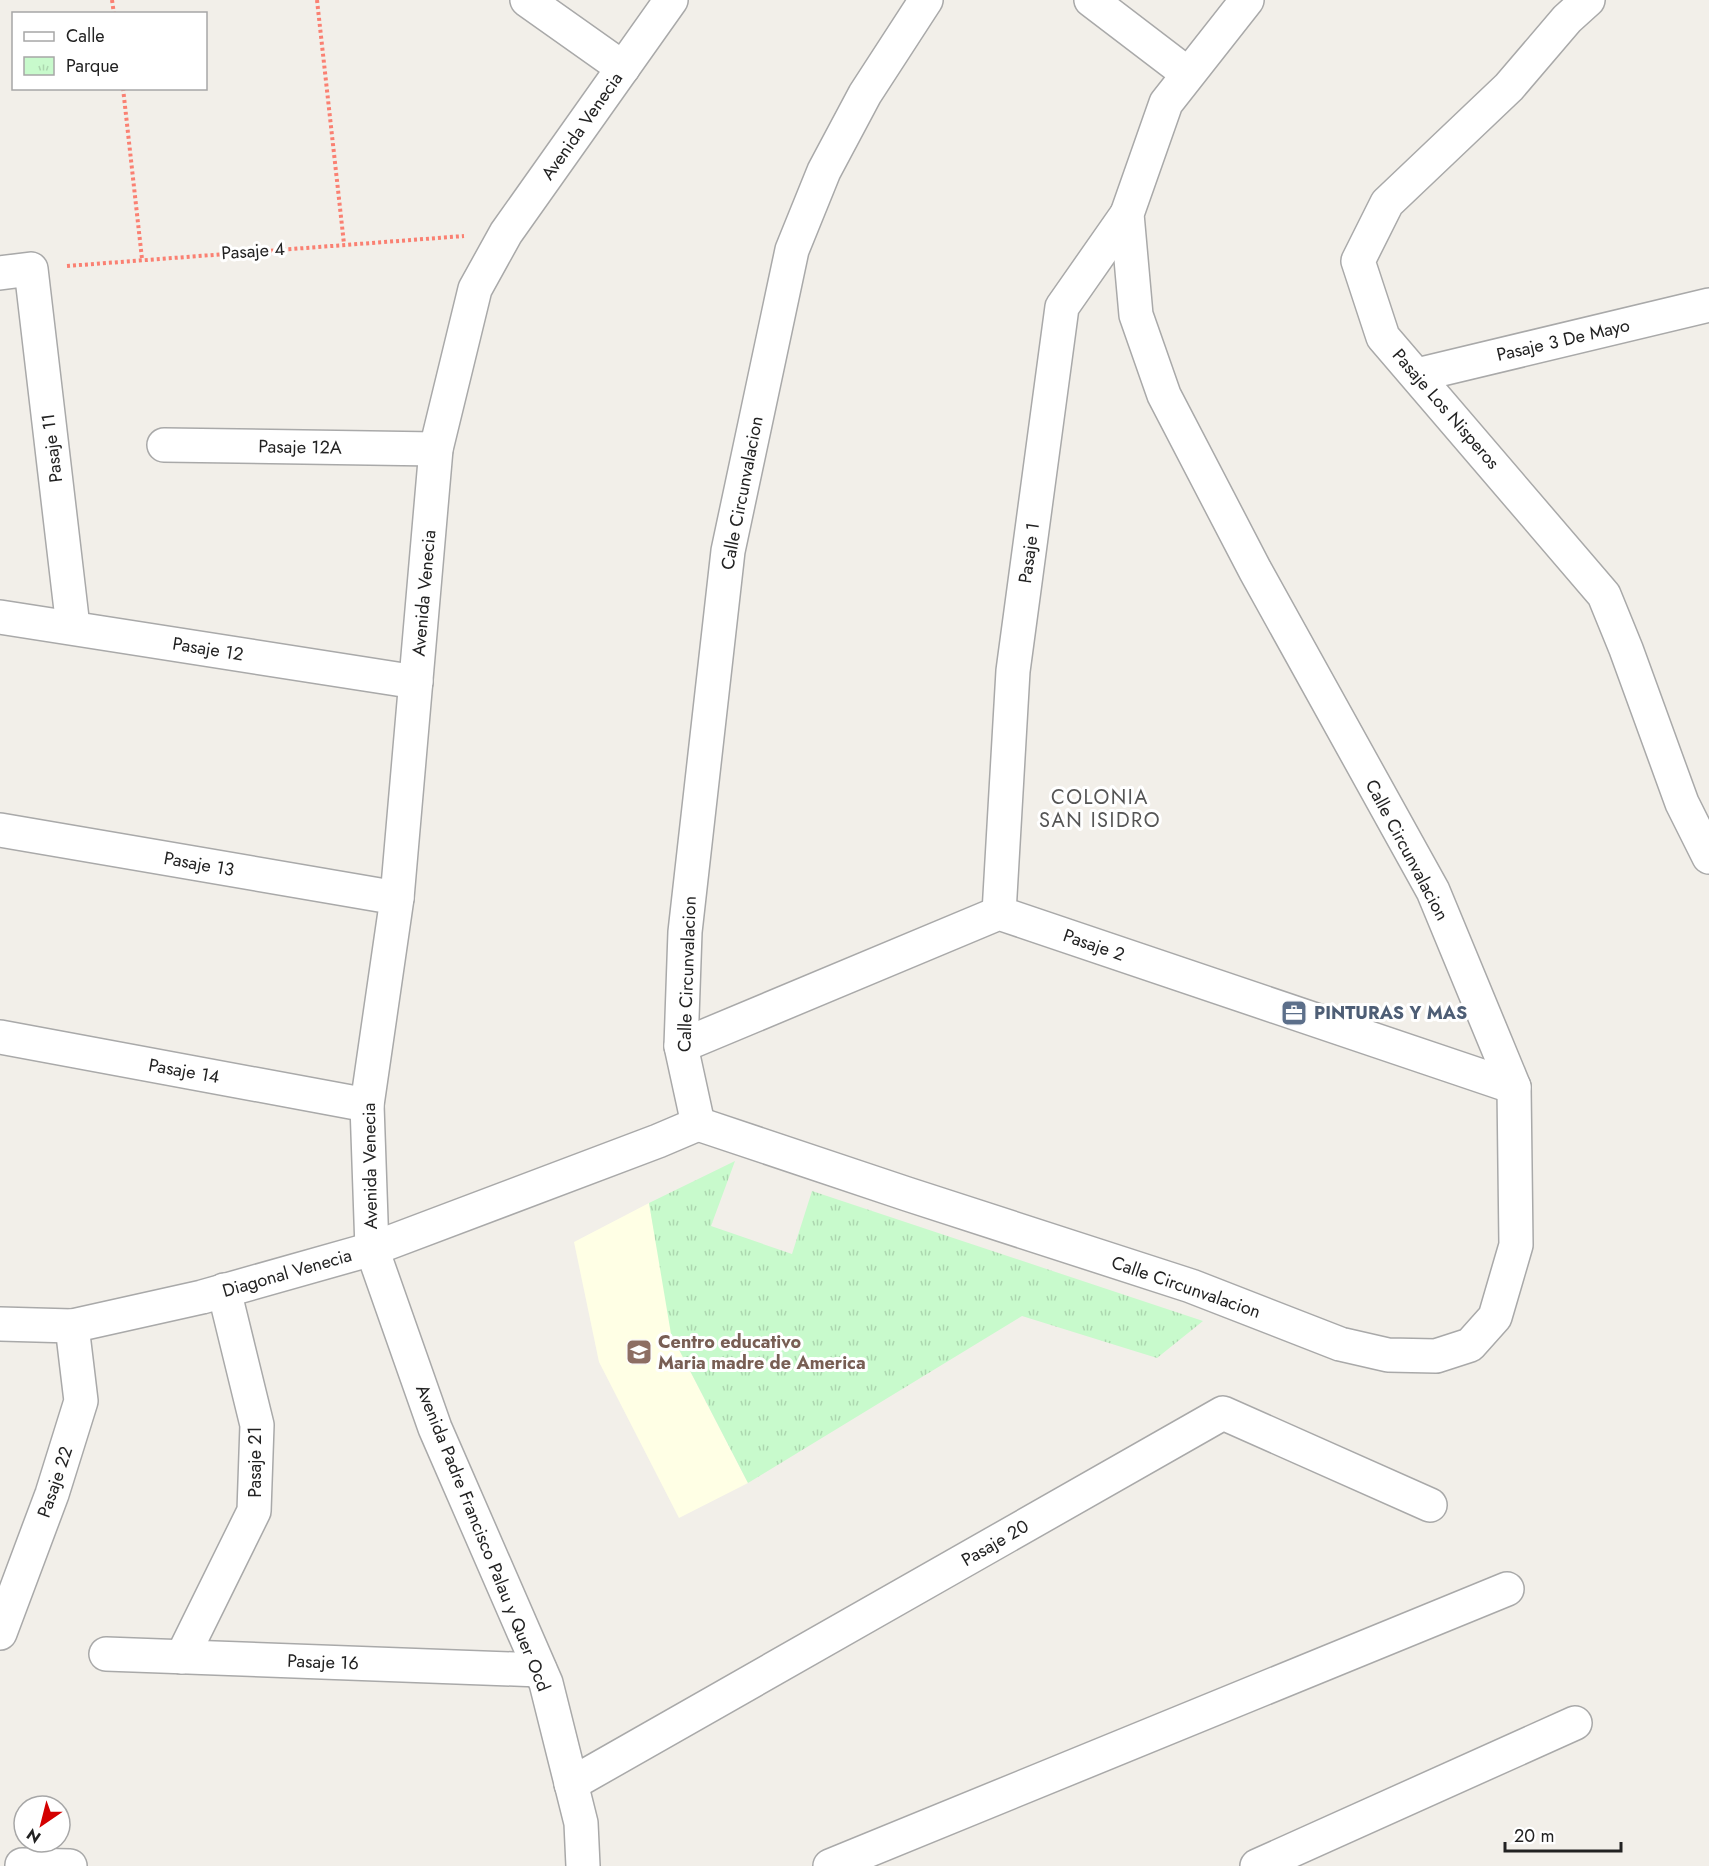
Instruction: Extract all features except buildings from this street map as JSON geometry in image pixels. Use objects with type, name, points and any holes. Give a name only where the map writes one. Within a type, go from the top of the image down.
[{"type":"street","points":[[527,0],[623,68]]},
{"type":"street","name":"Avenida Venecia","points":[[372,1249],[367,1105],[397,898],[436,449],[475,289],[506,233],[671,0]]},
{"type":"street","name":"Calle Circunvalacion","points":[[926,0],[865,94],[824,171],[792,250],[728,551],[685,932],[681,1046],[698,1124],[1191,1286],[1340,1344],[1388,1355],[1436,1356],[1470,1345],[1495,1317],[1516,1245],[1514,1087],[1433,891],[1255,570],[1164,395],[1136,315],[1127,214],[1166,103],[1247,0]]},
{"type":"street","points":[[1091,0],[1188,74]]},
{"type":"street","name":"Pasaje Los Nisperos","points":[[1588,0],[1567,19],[1509,87],[1387,203],[1358,261],[1383,337],[1604,595],[1682,803],[1709,857]]},
{"type":"street","name":"Pasaje 1","points":[[999,913],[1012,671],[1062,307],[1127,214]]},
{"type":"street","name":"Pasaje 11","points":[[16,271],[73,627]]},
{"type":"street","name":"Pasaje 3 De Mayo","points":[[1417,375],[1709,305]]},
{"type":"street","name":"Pasaje 12A","points":[[164,445],[436,449]]},
{"type":"street","name":"Pasaje 12","points":[[0,617],[416,682]]},
{"type":"street","name":"Pasaje 13","points":[[0,830],[397,898]]},
{"type":"street","points":[[681,1046],[999,913]]},
{"type":"street","name":"Pasaje 2","points":[[999,913],[1514,1087]]},
{"type":"street","name":"Pasaje 14","points":[[0,1037],[367,1105]]},
{"type":"street","name":"Diagonal Venecia","points":[[0,1324],[72,1326],[202,1297],[372,1249],[698,1124]]},
{"type":"street","name":"Avenida Padre Francisco Palau y Quer Ocd","points":[[372,1249],[435,1428],[546,1683],[581,1823],[583,1866]]},
{"type":"street","name":"Pasaje 21","points":[[182,1657],[254,1511],[257,1425],[224,1290]]},
{"type":"street","name":"Pasaje 22","points":[[0,1633],[52,1494],[81,1401],[72,1326]]},
{"type":"street","name":"Pasaje 20","points":[[571,1784],[1223,1413],[1430,1504]]},
{"type":"street","points":[[830,1866],[1507,1589]]},
{"type":"street","name":"Pasaje 16","points":[[105,1654],[540,1670]]},
{"type":"street","points":[[1257,1866],[1575,1723]]},
{"type":"street","points":[[22,1865],[70,1866]]},
{"type":"path","points":[[317,0],[344,244]]},
{"type":"path","points":[[123,90],[142,260]]},
{"type":"path","name":"Pasaje 4","points":[[16,271],[506,233]]},
{"type":"shaded area","name":"Centro educativo Maria madre de America","points":[[649,1203],[675,1342],[748,1483],[679,1518],[599,1362],[574,1242]]},
{"type":"green space","points":[[735,1161],[711,1226],[792,1254],[812,1191],[1203,1321],[1157,1358],[1022,1316],[748,1483],[671,1334],[649,1203]]},
{"type":"place","name":"PINTURAS Y MAS","points":[[1294,1013]]},
{"type":"place","name":"Centro educativo Maria madre de America","points":[[639,1352]]},
{"type":"district","name":"COLONIA SAN ISIDRO","points":[[1100,808]]}]
